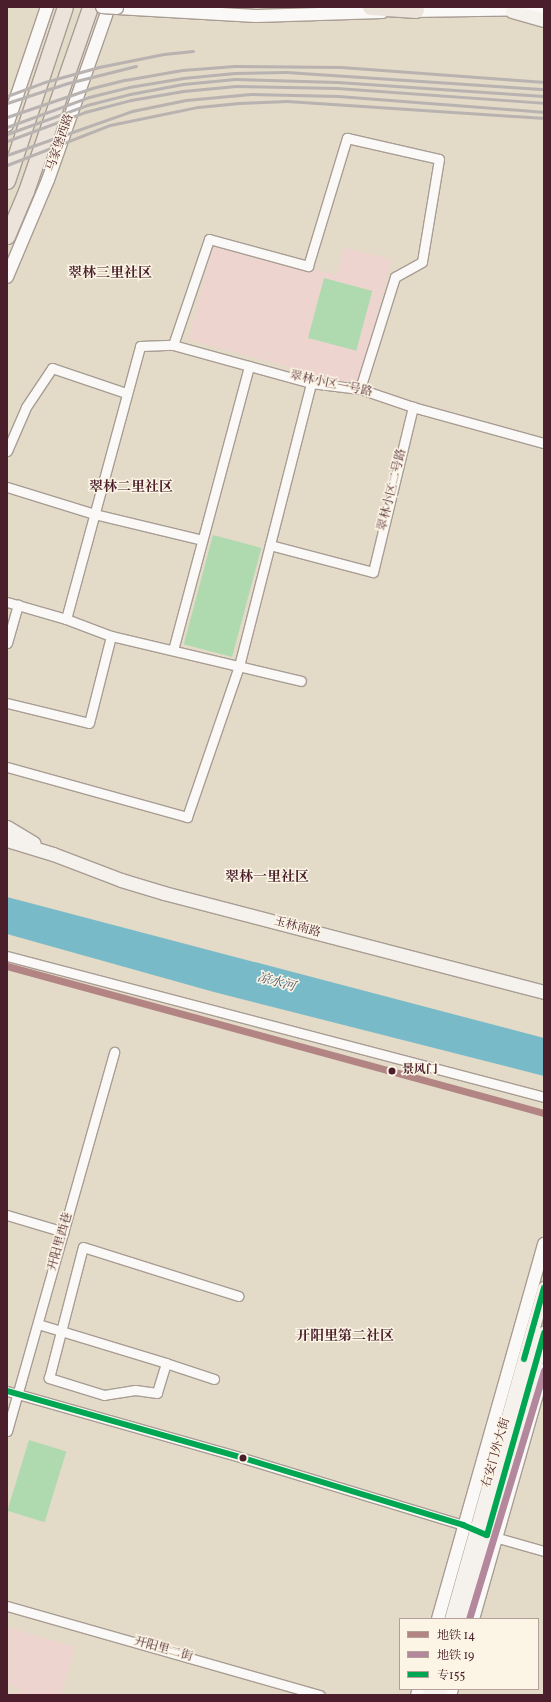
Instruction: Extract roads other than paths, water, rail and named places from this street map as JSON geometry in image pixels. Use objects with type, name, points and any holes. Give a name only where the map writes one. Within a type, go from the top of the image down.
[{"type":"main road","points":[[7,181],[65,7]]},
{"type":"main road","name":"马家堡西路","points":[[7,236],[26,191],[90,7]]},
{"type":"main road","points":[[370,7],[416,10]]},
{"type":"main road","points":[[512,11],[544,20]]},
{"type":"main road","name":"玉林南路","points":[[7,827],[53,854]]},
{"type":"main road","name":"玉林南路","points":[[7,840],[53,854],[121,880],[164,893],[544,992]]},
{"type":"main road","name":"右安门外大街","points":[[450,1618],[486,1534],[544,1288]]},
{"type":"main road","name":"右安门外大街","points":[[462,1618],[544,1333]]},
{"type":"street","points":[[7,125],[47,7]]},
{"type":"street","points":[[102,7],[256,16],[416,10],[512,11],[544,9]]},
{"type":"street","name":"马家堡西路","points":[[7,277],[48,180],[113,8]]},
{"type":"street","points":[[173,345],[209,239],[308,266],[348,138],[439,159],[422,262],[396,277],[360,389]]},
{"type":"street","name":"翠林小区一号路","points":[[126,392],[140,346],[173,345],[311,383],[360,389],[413,407],[544,443]]},
{"type":"street","points":[[172,650],[249,366]]},
{"type":"street","points":[[7,451],[26,407],[52,368],[126,392],[66,619]]},
{"type":"street","points":[[7,767],[186,817],[239,666],[311,383]]},
{"type":"street","name":"翠林小区二号路","points":[[270,545],[373,572],[413,407]]},
{"type":"street","points":[[7,487],[94,514],[202,540]]},
{"type":"street","points":[[7,602],[66,619],[111,636],[301,681]]},
{"type":"street","points":[[7,643],[18,605]]},
{"type":"street","points":[[7,703],[89,723],[111,636]]},
{"type":"street","name":"玉林南路","points":[[7,834],[53,854]]},
{"type":"street","points":[[7,956],[544,1097]]},
{"type":"street","name":"开阳里西巷","points":[[7,1431],[114,1052]]},
{"type":"street","points":[[7,1214],[64,1232]]},
{"type":"street","points":[[438,1618],[463,1525],[544,1244]]},
{"type":"street","points":[[166,1363],[157,1393],[135,1390],[104,1395],[49,1378],[60,1330],[83,1247],[238,1296]]},
{"type":"street","points":[[38,1324],[214,1379]]},
{"type":"street","points":[[473,1618],[486,1534],[544,1370]]},
{"type":"street","points":[[7,1391],[463,1525],[486,1534],[544,1551]]},
{"type":"street","name":"开阳里二街","points":[[7,1606],[320,1695]]},
{"type":"water","name":"凉水河","points":[[7,897],[544,1038],[544,1076],[214,992],[7,934]]},
{"type":"railway","points":[[7,96],[45,82],[99,67],[164,54],[193,51]]},
{"type":"railway","points":[[7,103],[68,83],[136,66]]},
{"type":"railway","points":[[7,117],[92,88],[125,80],[182,70],[235,66],[341,67],[544,82]]},
{"type":"railway","points":[[7,127],[89,97],[129,87],[183,78],[235,73],[286,72],[544,89]]},
{"type":"railway","points":[[7,134],[87,105],[130,94],[183,84],[235,79],[337,82],[544,96]]},
{"type":"railway","points":[[7,141],[85,112],[131,100],[183,91],[236,86],[337,88],[544,103]]},
{"type":"railway","points":[[7,155],[132,111],[186,100],[251,94],[338,96],[544,112]]},
{"type":"railway","points":[[7,165],[110,125],[198,107],[239,103],[287,101],[544,118]]},
{"type":"metro line","name":"14","points":[[7,966],[544,1113]]},
{"type":"metro line","name":"19","points":[[469,1618],[544,1370]]},
{"type":"place","name":"景风门","points":[[392,1071]]},
{"type":"district","name":"翠林三里社区","points":[[110,274]]},
{"type":"district","name":"翠林二里社区","points":[[131,488]]},
{"type":"district","name":"翠林一里社区","points":[[267,878]]},
{"type":"district","name":"开阳里第二社区","points":[[345,1337]]}]
